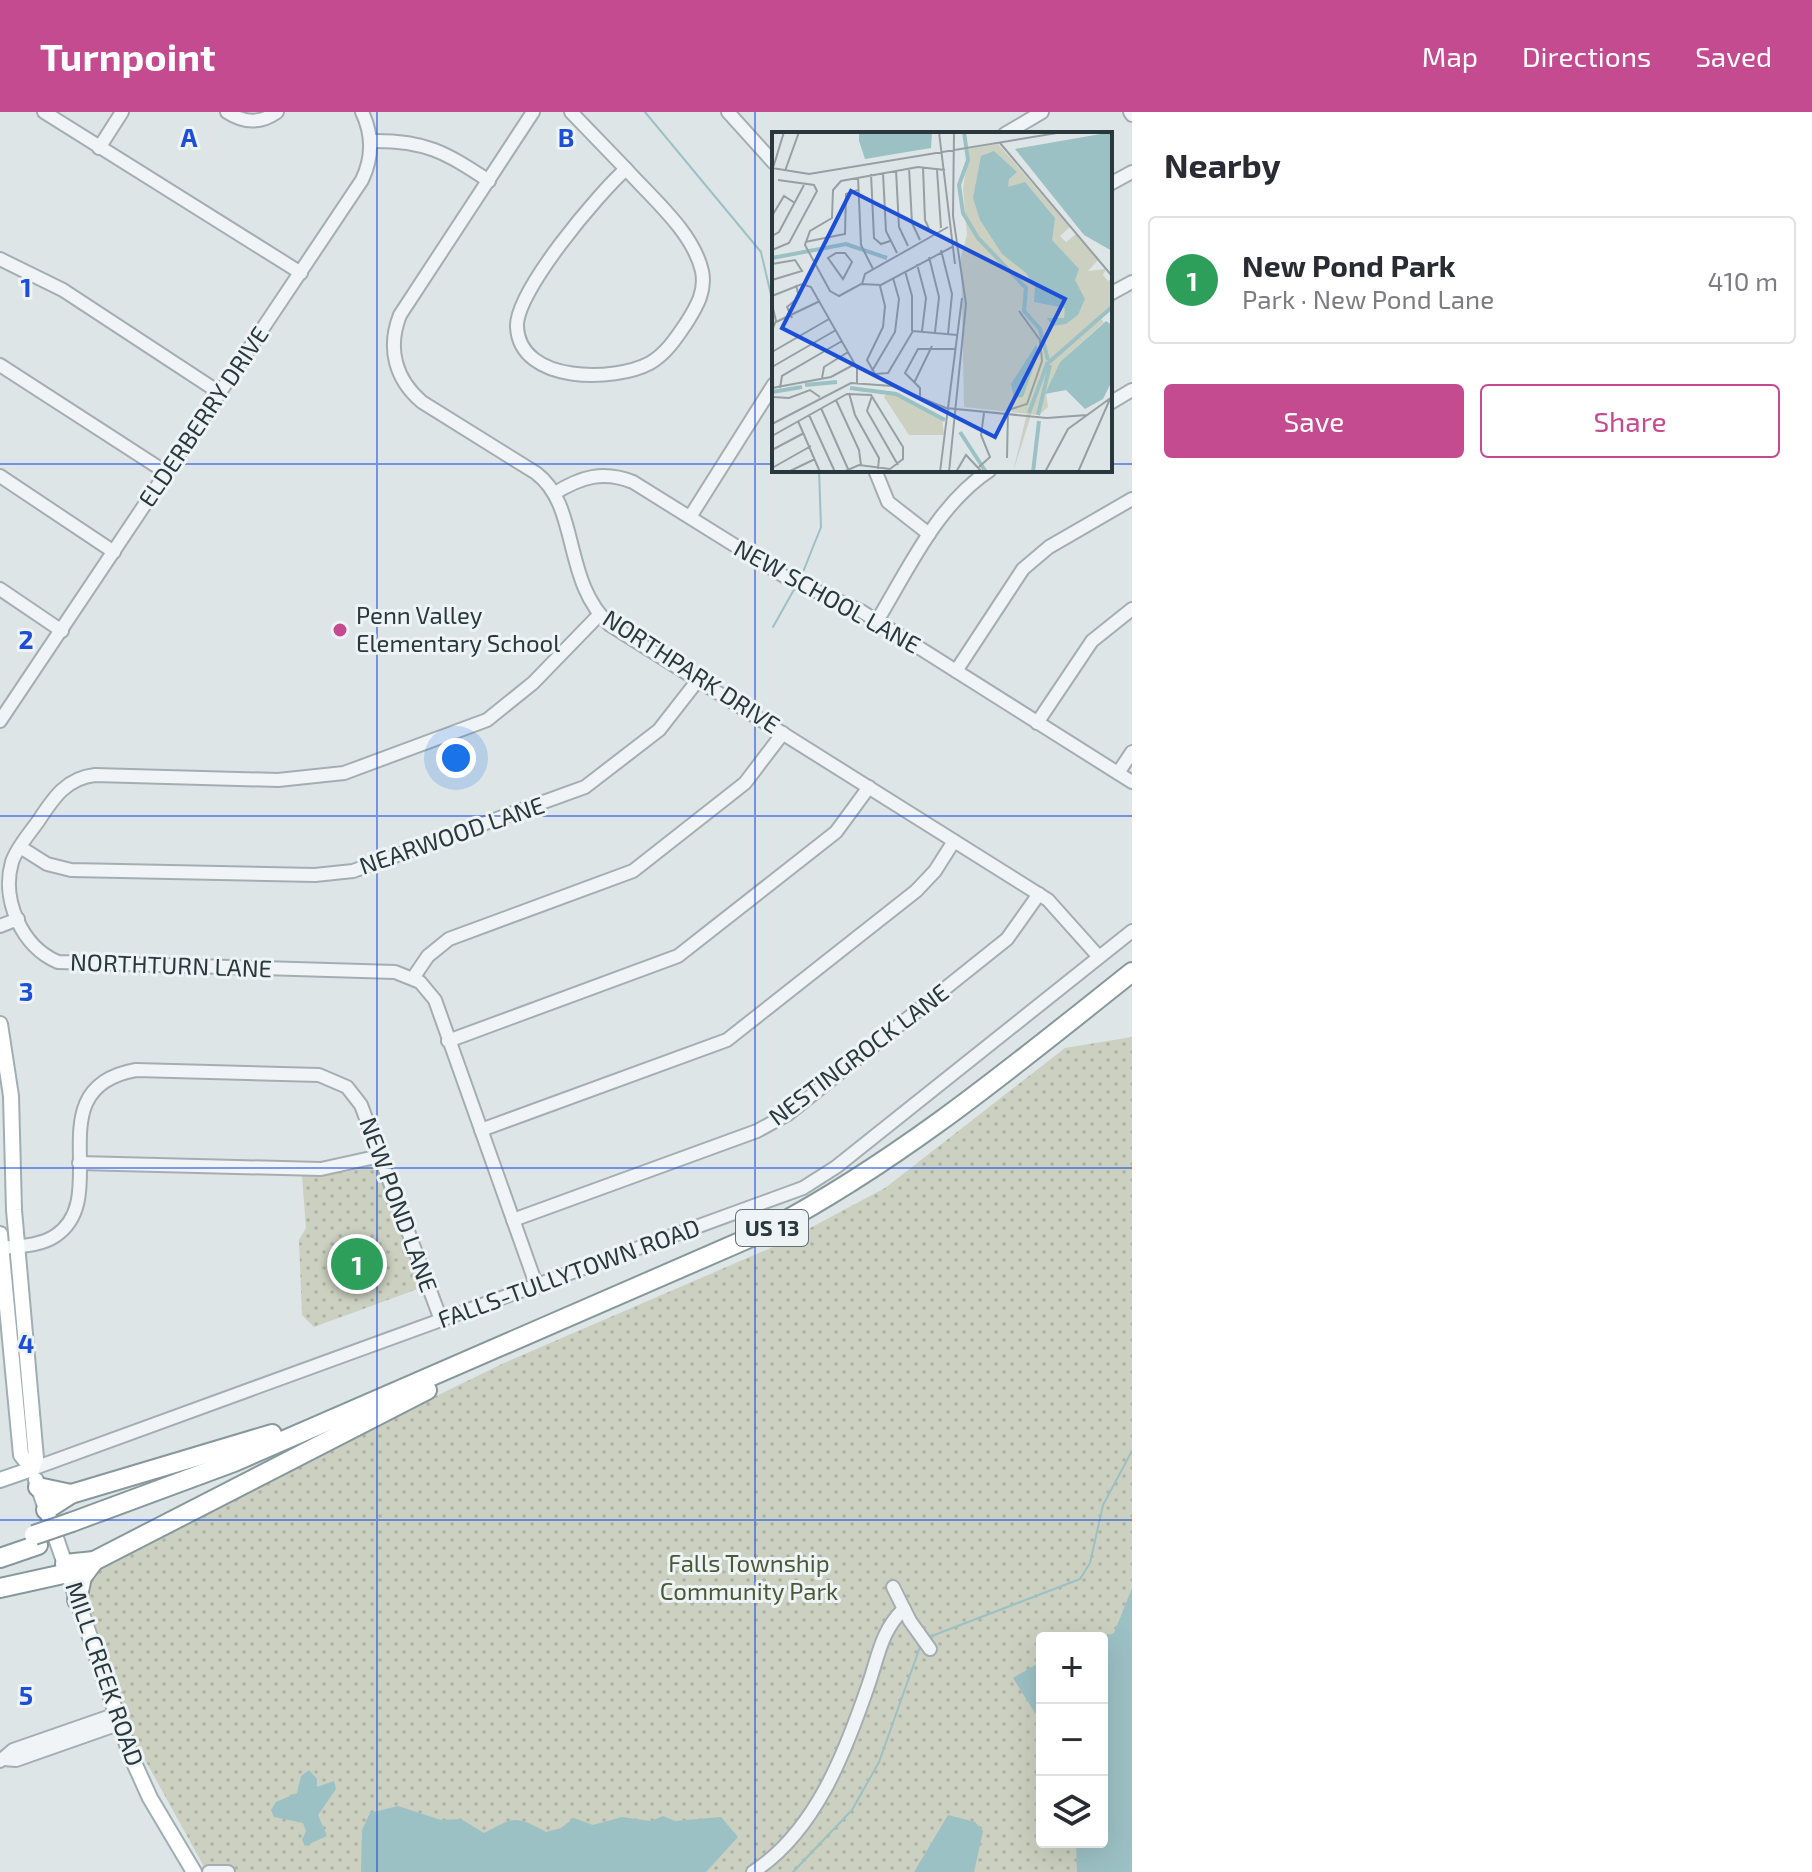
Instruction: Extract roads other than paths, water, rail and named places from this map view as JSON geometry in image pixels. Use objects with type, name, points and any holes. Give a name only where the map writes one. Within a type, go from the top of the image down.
[{"type":"highway","name":"US 13","points":[[74,1527],[714,1255],[822,1201],[936,1127],[1132,972]]},
{"type":"highway","name":"US 13","points":[[0,1558],[36,1540],[203,1486],[718,1265],[827,1210],[942,1135],[1132,986]]},
{"type":"highway","points":[[0,1588],[94,1561],[427,1390]]},
{"type":"highway","points":[[46,1510],[71,1494],[366,1404]]},
{"type":"highway","points":[[35,1478],[71,1494]]},
{"type":"highway","name":"US 13","points":[[0,1546],[36,1540]]},
{"type":"highway","points":[[77,1600],[82,1577],[94,1561]]},
{"type":"main road","points":[[0,1024],[11,1096],[6,1243],[36,1458],[35,1478],[0,1480]]},
{"type":"main road","name":"MILL CREEK ROAD","points":[[35,1478],[146,1791],[194,1872]]},
{"type":"street","points":[[44,112],[301,273]]},
{"type":"street","points":[[99,148],[122,112]]},
{"type":"street","points":[[227,112],[249,121],[264,120],[277,112]]},
{"type":"street","points":[[362,112],[371,141],[427,145],[489,181]]},
{"type":"street","points":[[533,112],[400,315],[394,335],[394,357],[401,378],[422,402],[536,473],[555,493]]},
{"type":"street","points":[[571,112],[626,169],[692,248],[702,273],[702,291],[681,330],[663,354],[651,362],[627,371],[566,374],[540,363],[525,350],[518,335],[519,311],[590,204],[626,169]]},
{"type":"street","points":[[728,112],[772,161]]},
{"type":"street","points":[[1008,132],[1042,112]]},
{"type":"street","name":"ELDERBERRY DRIVE","points":[[2,714],[62,631],[362,180],[369,162],[371,141]]},
{"type":"street","points":[[1112,183],[1132,172]]},
{"type":"street","points":[[0,259],[63,290],[220,393]]},
{"type":"street","points":[[1112,293],[1132,282]]},
{"type":"street","points":[[0,365],[167,473]]},
{"type":"street","points":[[690,517],[772,387]]},
{"type":"street","points":[[1112,402],[1132,390]]},
{"type":"street","points":[[876,472],[882,494],[894,510],[929,534]]},
{"type":"street","points":[[877,621],[929,534],[957,497],[988,472]]},
{"type":"street","name":"NEW SCHOOL LANE","points":[[555,493],[588,476],[611,475],[633,482],[787,578],[877,621],[1132,782]]},
{"type":"street","points":[[0,476],[114,552]]},
{"type":"street","name":"NORTHPARK DRIVE","points":[[555,493],[579,577],[599,615],[1039,894],[1056,906],[1099,957]]},
{"type":"street","points":[[956,671],[1023,569],[1058,541],[1132,499]]},
{"type":"street","points":[[0,589],[62,631]]},
{"type":"street","points":[[1037,723],[1092,641],[1132,609]]},
{"type":"street","name":"NORTHTURN LANE","points":[[413,978],[395,972],[70,965],[41,953],[24,934],[9,888],[12,863],[55,796],[70,783],[88,776],[278,780],[326,777],[469,729],[510,704],[599,615]]},
{"type":"street","name":"NEARWOOD LANE","points":[[20,847],[47,864],[71,870],[301,875],[353,871],[585,787],[659,730],[698,680]]},
{"type":"street","points":[[537,1287],[433,998],[413,978],[428,956],[449,939],[618,878],[647,862],[745,783],[783,733]]},
{"type":"street","points":[[1118,773],[1132,752]]},
{"type":"street","points":[[448,1041],[678,956],[836,832],[869,787]]},
{"type":"street","points":[[481,1130],[727,1040],[916,891],[935,871],[954,841]]},
{"type":"street","name":"NESTINGROCK LANE","points":[[513,1220],[757,1131],[779,1120],[1007,939],[1039,894]]},
{"type":"street","points":[[0,926],[18,919]]},
{"type":"street","name":"FALLS-TULLYTOWN ROAD","points":[[35,1478],[441,1320],[782,1197],[817,1180],[1132,931]]},
{"type":"street","name":"NEW POND LANE","points":[[6,1243],[45,1241],[70,1222],[78,1199],[80,1124],[86,1103],[107,1080],[136,1070],[330,1077],[355,1095],[441,1320]]},
{"type":"street","points":[[79,1163],[321,1169],[380,1156]]},
{"type":"street","points":[[893,1587],[930,1649]]},
{"type":"street","points":[[753,1872],[783,1849],[842,1757],[885,1633],[904,1609]]},
{"type":"street","points":[[2,1760],[16,1760],[105,1729],[118,1719]]},
{"type":"street","points":[[209,1872],[228,1872]]},
{"type":"water","points":[[1132,1588],[1132,1872],[1077,1872],[1076,1848],[1108,1848],[1108,1636],[1114,1633]]},
{"type":"water","points":[[1036,1665],[1036,1714],[1013,1678]]},
{"type":"water","points":[[309,1770],[317,1779],[317,1787],[334,1781],[336,1789],[318,1815],[327,1836],[305,1846],[302,1840],[306,1831],[303,1823],[274,1817],[271,1810],[276,1802],[297,1793],[301,1776]]},
{"type":"water","points":[[398,1806],[441,1820],[461,1819],[484,1833],[514,1820],[527,1822],[546,1832],[561,1828],[574,1818],[593,1825],[622,1817],[651,1821],[663,1816],[675,1821],[721,1817],[738,1837],[706,1872],[361,1872],[362,1830],[370,1813]]},
{"type":"water","points":[[948,1815],[975,1822],[983,1831],[974,1872],[914,1872]]},
{"type":"waterway","points":[[645,112],[761,252],[772,299]]},
{"type":"waterway","points":[[801,577],[821,527],[819,472]]},
{"type":"waterway","points":[[773,627],[796,586]]},
{"type":"waterway","points":[[929,1637],[1080,1579],[1090,1563],[1103,1505],[1132,1451]]},
{"type":"waterway","points":[[793,1872],[852,1810],[879,1762],[921,1644]]},
{"type":"place","name":"Penn Valley Elementary School","points":[[340,630]]},
{"type":"place","name":"New Pond Park","points":[[357,1264]]},
{"type":"park label","name":"Falls Township Community Park","points":[[749,1578]]}]
